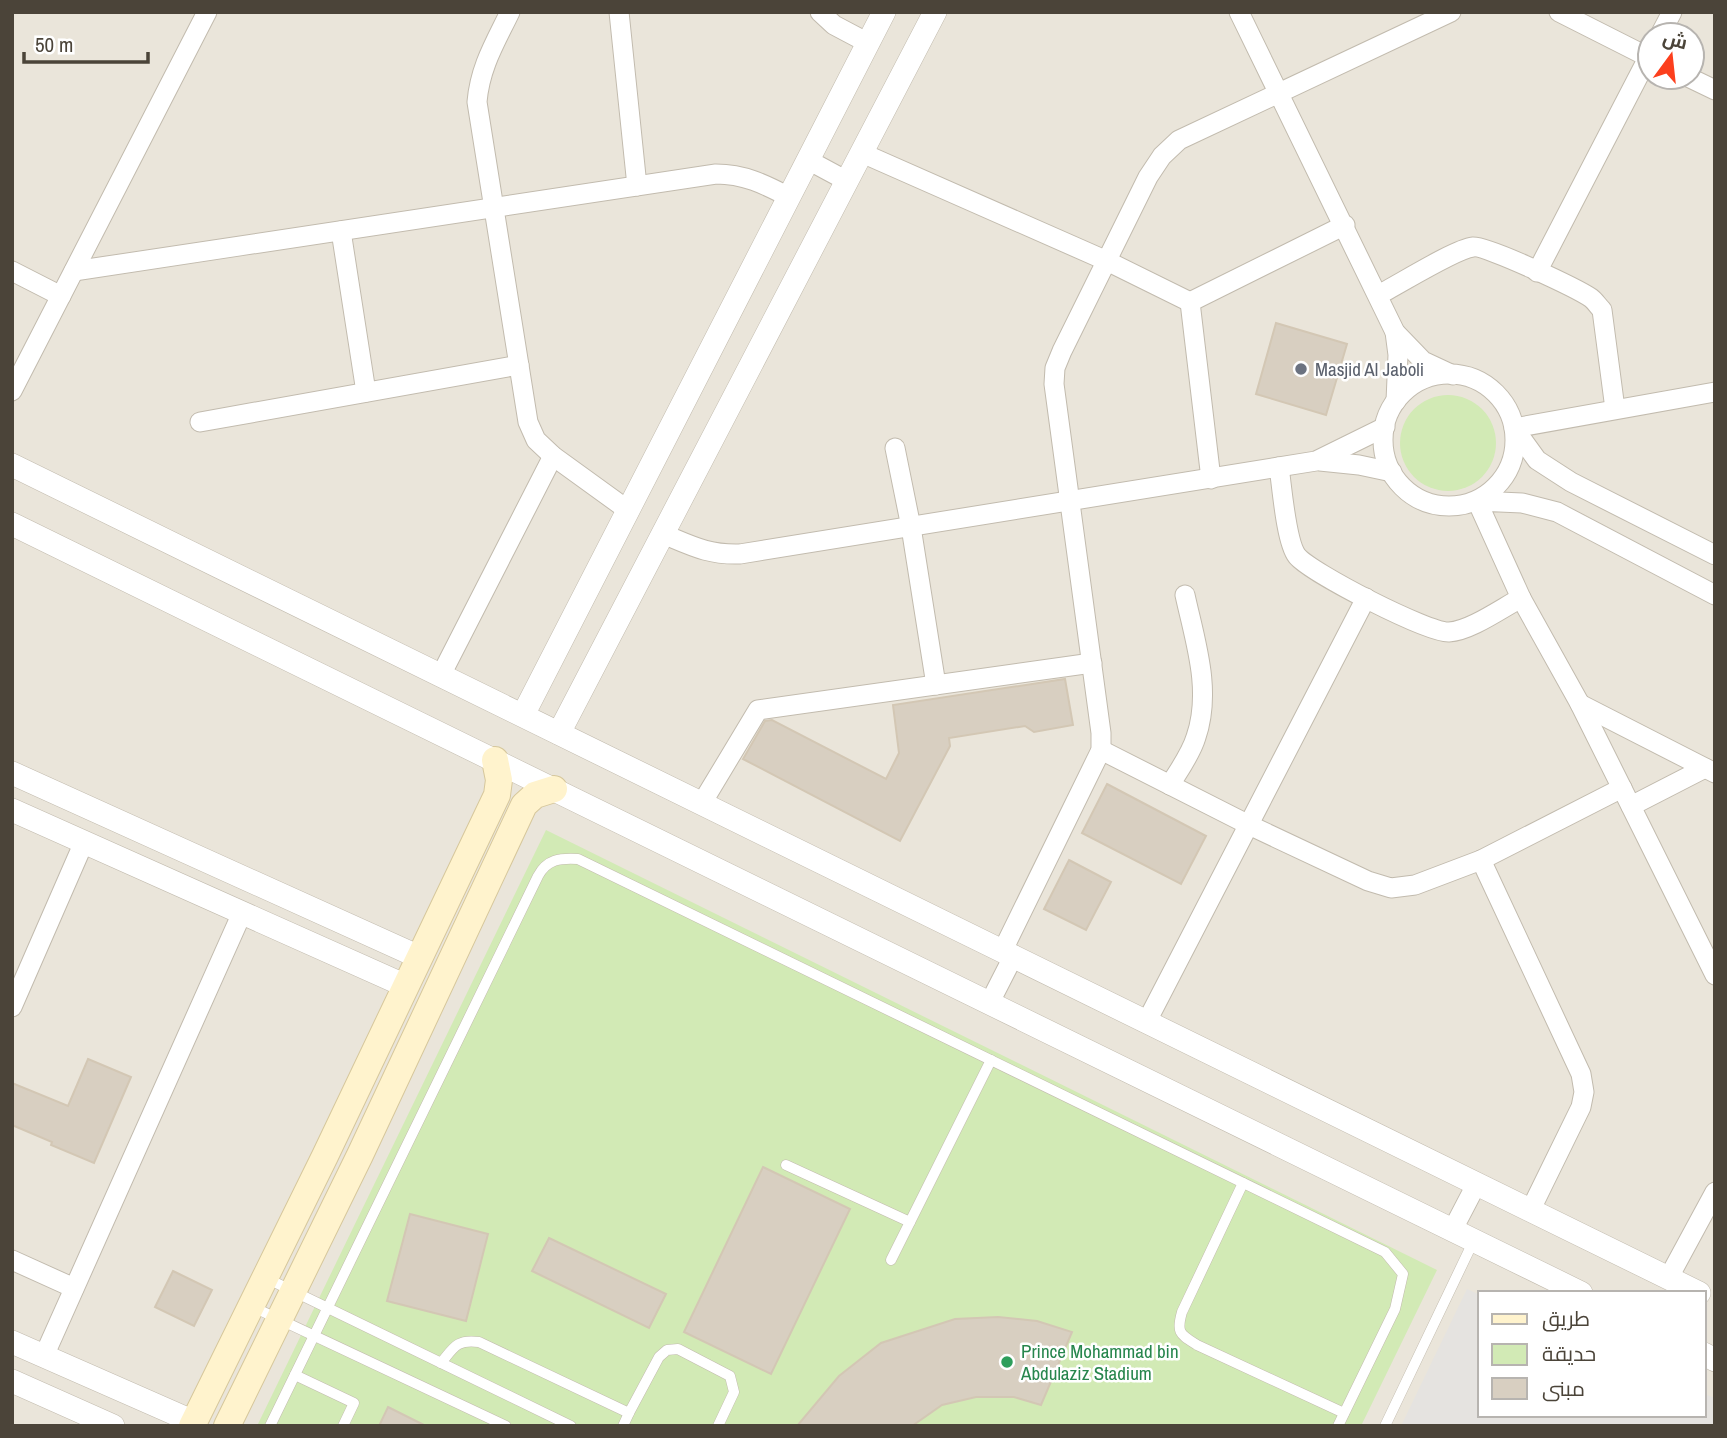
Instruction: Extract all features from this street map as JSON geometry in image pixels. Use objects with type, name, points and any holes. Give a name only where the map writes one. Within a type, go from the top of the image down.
[{"type":"main road","points":[[193,1424],[497,795],[499,780],[495,760]]},
{"type":"main road","points":[[227,1426],[524,805],[535,795],[554,789]]},
{"type":"street","points":[[12,391],[207,12]]},
{"type":"street","points":[[510,12],[479,80],[477,102],[528,422],[536,440],[553,456],[629,511]]},
{"type":"street","points":[[619,12],[637,186]]},
{"type":"street","points":[[820,12],[834,25],[868,43]]},
{"type":"street","points":[[523,715],[884,12]]},
{"type":"street","points":[[559,733],[935,12]]},
{"type":"street","points":[[1239,12],[1395,332],[1398,355],[1396,401],[1385,427],[1383,442],[1387,463],[1398,482],[1414,496],[1434,505],[1455,506],[1477,500],[1495,488],[1508,471],[1515,450],[1514,428]]},
{"type":"street","points":[[990,1002],[1009,953],[1101,750],[1101,733],[1054,384],[1055,368],[1148,177],[1162,156],[1179,140],[1278,93],[1418,19],[1451,12]]},
{"type":"street","points":[[1559,12],[1636,49]]},
{"type":"street","points":[[1537,272],[1636,83]]},
{"type":"street","points":[[862,153],[1107,261],[1190,302]]},
{"type":"street","points":[[808,160],[847,181]]},
{"type":"street","points":[[74,271],[716,174],[735,174],[757,180],[789,197]]},
{"type":"street","points":[[1190,302],[1345,225]]},
{"type":"street","points":[[341,231],[366,393]]},
{"type":"street","points":[[1378,295],[1474,246],[1492,250],[1590,298],[1602,310],[1615,409]]},
{"type":"street","points":[[12,271],[61,296]]},
{"type":"street","points":[[1190,302],[1211,479]]},
{"type":"street","points":[[1395,332],[1423,361],[1453,374],[1474,379],[1493,391],[1507,408],[1514,428],[1537,460],[1571,482],[1715,555]]},
{"type":"street","points":[[200,422],[519,365]]},
{"type":"street","points":[[1396,401],[1411,386],[1431,377],[1453,374]]},
{"type":"street","points":[[1514,428],[1715,392]]},
{"type":"street","points":[[1316,461],[1385,427]]},
{"type":"street","points":[[895,448],[911,527],[936,685]]},
{"type":"street","points":[[441,675],[553,456]]},
{"type":"street","points":[[663,534],[718,554],[740,554],[1316,461],[1359,465],[1392,472]]},
{"type":"street","points":[[12,465],[1695,1291]]},
{"type":"street","points":[[1279,467],[1291,543],[1297,555],[1307,565],[1366,598],[1435,631],[1449,632],[1463,629],[1521,598]]},
{"type":"street","points":[[1477,500],[1522,503],[1557,512],[1715,595]]},
{"type":"street","points":[[1477,500],[1521,598],[1580,704],[1715,975]]},
{"type":"street","points":[[12,524],[1577,1291]]},
{"type":"street","points":[[1170,785],[1192,746],[1201,717],[1203,684],[1185,595]]},
{"type":"street","points":[[1147,1021],[1366,598]]},
{"type":"street","points":[[702,803],[758,710],[1091,663]]},
{"type":"street","points":[[1580,704],[1710,771]]},
{"type":"street","points":[[1101,750],[1249,825],[1368,881],[1391,888],[1415,885],[1481,860],[1622,788]]},
{"type":"street","points":[[1631,806],[1710,771]]},
{"type":"street","points":[[12,773],[419,957]]},
{"type":"street","points":[[12,810],[406,986]]},
{"type":"street","points":[[12,1007],[85,842]]},
{"type":"street","points":[[1481,860],[1581,1074],[1584,1092],[1581,1107],[1531,1209]]},
{"type":"street","points":[[44,1356],[242,913]]},
{"type":"street","points":[[1453,1229],[1477,1183]]},
{"type":"street","points":[[1669,1277],[1715,1192]]},
{"type":"street","points":[[12,1260],[74,1288]]},
{"type":"street","points":[[12,1342],[193,1424]]},
{"type":"street","points":[[12,1381],[113,1426]]},
{"type":"lane","points":[[270,1426],[538,876],[543,867],[551,861],[578,859],[1385,1252],[1403,1274],[1395,1309],[1338,1426]]},
{"type":"lane","points":[[891,1260],[991,1060]]},
{"type":"lane","points":[[786,1165],[910,1222]]},
{"type":"lane","points":[[1242,1183],[1178,1326],[1182,1335],[1197,1345],[1344,1413]]},
{"type":"lane","points":[[1385,1426],[1474,1240]]},
{"type":"lane","points":[[265,1277],[571,1426]]},
{"type":"lane","points":[[251,1306],[316,1334],[506,1426]]},
{"type":"lane","points":[[441,1363],[456,1344],[468,1340],[479,1342],[629,1413]]},
{"type":"lane","points":[[623,1426],[659,1357],[667,1350],[678,1349],[730,1376],[734,1392],[718,1426]]},
{"type":"lane","points":[[295,1376],[354,1403],[343,1426]]},
{"type":"shaded area","points":[[12,12],[1715,12],[1715,1426],[12,1426]]},
{"type":"shaded area","points":[[1467,1289],[1478,1294],[1478,1417],[1706,1417],[1706,1395],[1715,1398],[1715,1426],[1401,1426]]},
{"type":"green space","points":[[1448,395],[1466,399],[1482,409],[1492,425],[1496,443],[1492,461],[1482,477],[1466,487],[1448,491],[1430,487],[1414,477],[1404,461],[1400,443],[1404,425],[1414,409],[1430,399]]},
{"type":"green space","points":[[546,830],[1437,1270],[1361,1426],[257,1426]]},
{"type":"building","name":"Masjid Al Jaboli","points":[[1276,323],[1347,344],[1326,415],[1256,394]]},
{"type":"building","points":[[1065,679],[1073,725],[1034,732],[1025,726],[949,738],[950,746],[900,841],[743,759],[765,721],[772,720],[886,779],[899,753],[893,705]]},
{"type":"building","points":[[1107,784],[1206,836],[1181,884],[1082,833]]},
{"type":"building","points":[[1069,860],[1111,882],[1086,930],[1044,909]]},
{"type":"building","points":[[88,1059],[131,1077],[94,1163],[12,1125],[12,1083],[68,1106]]},
{"type":"building","points":[[763,1167],[850,1209],[771,1374],[684,1332]]},
{"type":"building","points":[[410,1214],[488,1234],[466,1321],[387,1301]]},
{"type":"building","points":[[549,1238],[666,1294],[649,1328],[532,1271]]},
{"type":"building","points":[[173,1271],[212,1290],[194,1326],[155,1307]]},
{"type":"building","points":[[998,1317],[1037,1321],[1072,1332],[1041,1405],[1014,1397],[976,1397],[942,1405],[912,1426],[797,1426],[839,1376],[881,1343],[955,1319]]},
{"type":"building","points":[[388,1407],[426,1426],[379,1426]]},
{"type":"place","name":"Masjid Al Jaboli","points":[[1301,369]]},
{"type":"place","name":"Prince Mohammad bin Abdulaziz Stadium","points":[[1007,1362]]}]
